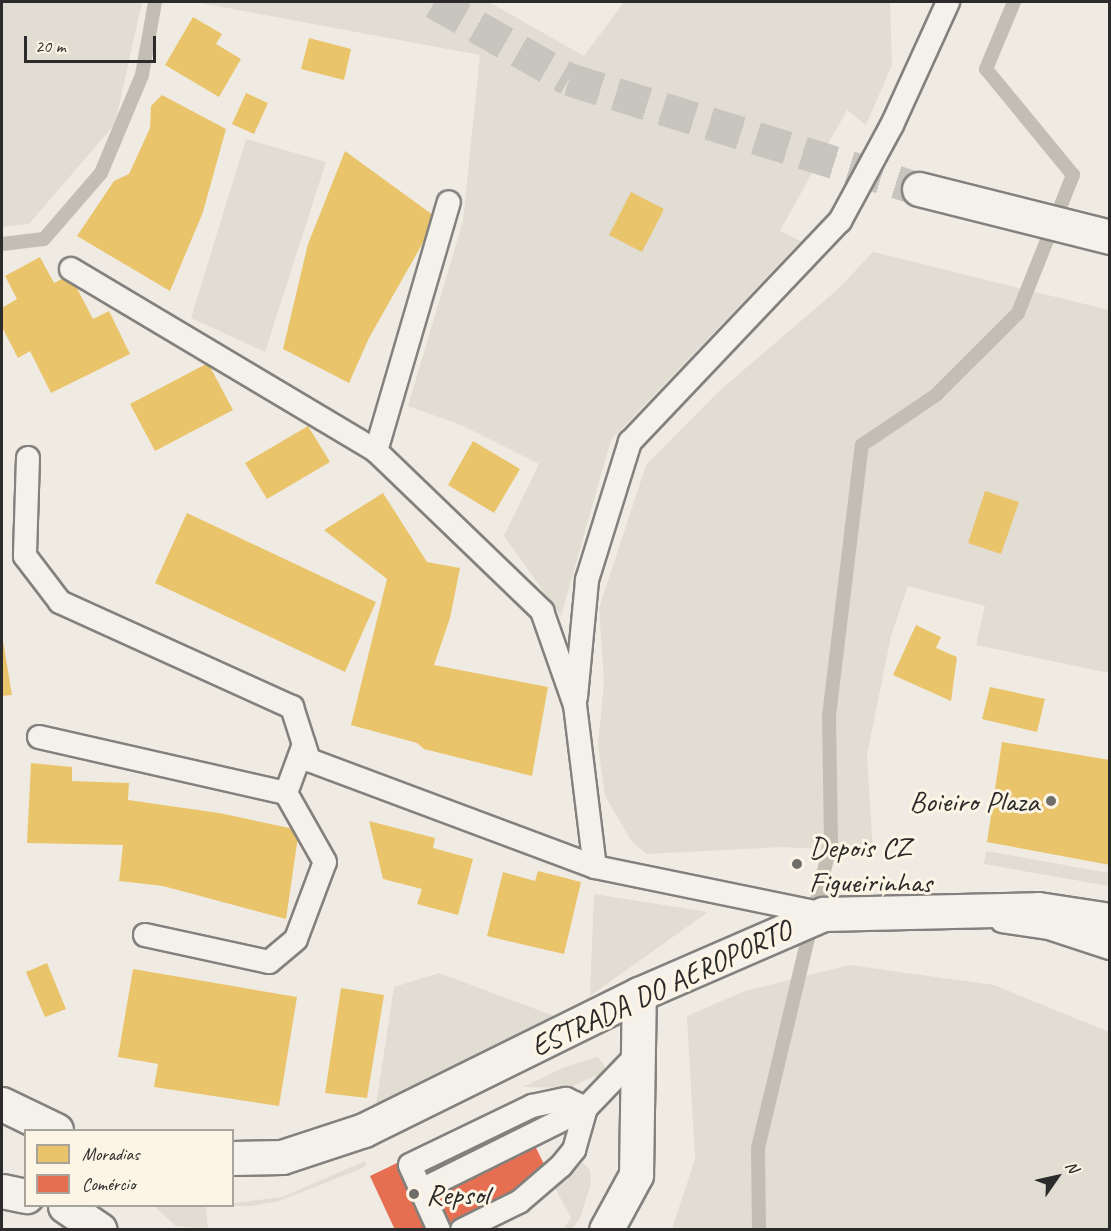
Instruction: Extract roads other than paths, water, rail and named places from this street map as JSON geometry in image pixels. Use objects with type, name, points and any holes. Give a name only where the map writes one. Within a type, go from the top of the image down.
[{"type":"main road","points":[[919,189],[1110,237]]},
{"type":"main road","name":"ESTRADA DO AEROPORTO","points":[[234,1158],[282,1157],[364,1130],[639,994],[823,914],[1038,909],[1110,920]]},
{"type":"main road","points":[[606,1230],[636,1175],[639,994]]},
{"type":"main road","points":[[2,1104],[52,1129]]},
{"type":"main road","points":[[2,1191],[24,1196]]},
{"type":"main road","points":[[66,1207],[100,1230]]},
{"type":"lane","points":[[575,705],[587,580],[630,442],[840,221],[892,125],[948,2]]},
{"type":"lane","points":[[376,451],[449,202]]},
{"type":"lane","points":[[71,269],[376,451],[542,611],[575,705],[595,867]]},
{"type":"lane","points":[[28,458],[25,556],[60,602],[292,707],[309,760],[595,867],[823,914]]},
{"type":"lane","points":[[39,737],[286,793],[325,862],[296,939],[269,962],[145,935]]},
{"type":"lane","points":[[286,793],[304,744]]},
{"type":"lane","points":[[941,911],[1049,928],[1110,948]]},
{"type":"lane","points":[[439,1230],[421,1190],[586,1108],[638,1054]]},
{"type":"lane","points":[[462,1230],[519,1202],[561,1167],[574,1150],[586,1108]]},
{"type":"waterway","points":[[2,244],[44,239],[101,173],[142,75],[155,2]]},
{"type":"waterway","points":[[759,1230],[758,1148],[831,842],[829,716],[862,445],[936,395],[1018,313],[1073,175],[986,69],[1014,2]]},
{"type":"tunnel","points":[[434,2],[569,79],[919,189]]},
{"type":"place","name":"Boieiro Plaza","points":[[1051,801]]},
{"type":"place","name":"Depois CZ Figueirinhas","points":[[797,864]]},
{"type":"place","name":"Repsol","points":[[414,1194]]}]
